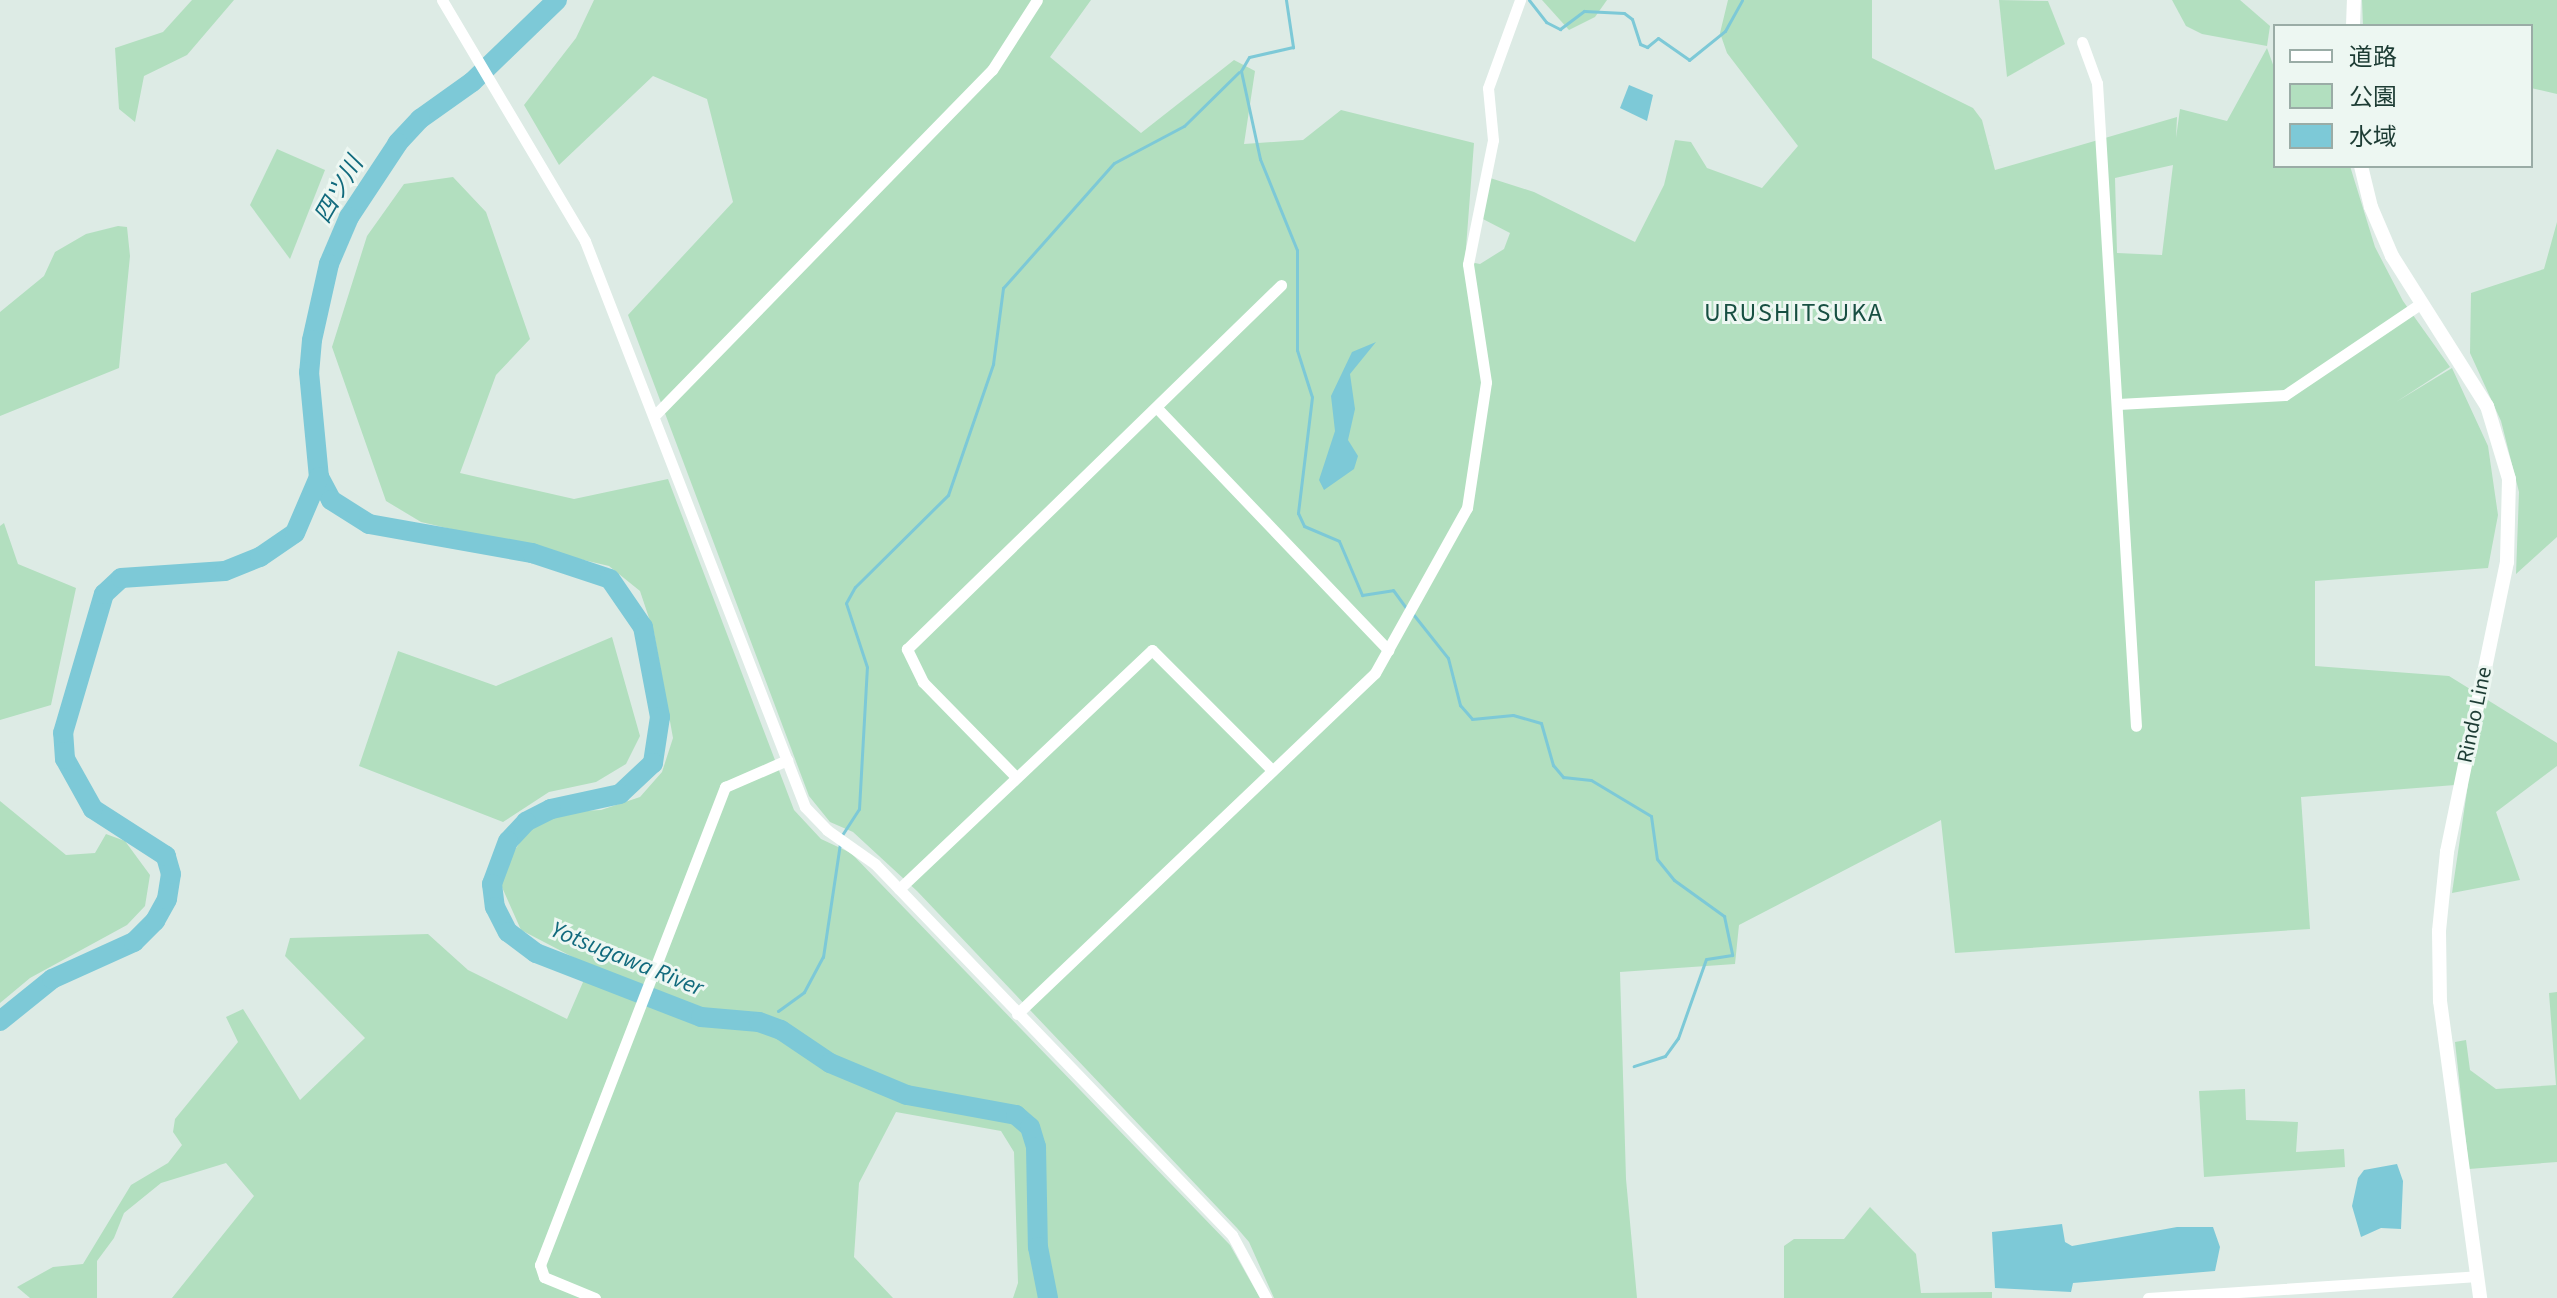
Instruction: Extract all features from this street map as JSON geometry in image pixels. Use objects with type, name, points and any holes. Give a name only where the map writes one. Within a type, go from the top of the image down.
[{"type":"street","points":[[442,0],[468,36],[585,241],[656,414],[787,760],[814,819],[853,844],[899,889],[1232,1235],[1266,1298]]},
{"type":"street","points":[[656,414],[992,70],[1037,0]]},
{"type":"street","points":[[1017,1014],[1375,673],[1440,562],[1472,492],[1486,382],[1468,264],[1493,140],[1488,88],[1520,0]]},
{"type":"street","points":[[2353,24],[2354,0]]},
{"type":"street","points":[[2082,42],[2097,83],[2136,726]]},
{"type":"street","name":"Rindo Line","points":[[2361,168],[2371,207],[2420,304],[2487,406],[2509,479],[2511,503],[2507,562],[2447,852],[2439,931],[2440,1001],[2480,1298]]},
{"type":"street","points":[[1016,777],[923,682],[907,649],[1281,285]]},
{"type":"street","points":[[2118,404],[2285,395],[2420,304]]},
{"type":"street","points":[[1157,408],[1388,650]]},
{"type":"street","points":[[899,889],[1152,650],[1271,769]]},
{"type":"street","points":[[595,1298],[544,1277],[540,1265],[725,787],[787,760]]},
{"type":"street","points":[[2148,1298],[2477,1276]]},
{"type":"green space","points":[[192,0],[234,0],[187,55],[144,76],[135,122],[119,109],[115,48],[163,32]]},
{"type":"green space","points":[[594,0],[1091,0],[1050,57],[1141,133],[1234,60],[1255,71],[1244,144],[1303,140],[1341,110],[1474,143],[1465,261],[1480,264],[1504,249],[1510,233],[1479,217],[1487,177],[1534,192],[1635,242],[1664,185],[1675,140],[1691,142],[1707,168],[1762,188],[1798,146],[1727,53],[1720,33],[1728,0],[1872,0],[1872,58],[1973,108],[1982,120],[1995,170],[2177,117],[2176,138],[2180,109],[2227,121],[2267,48],[2273,64],[2273,168],[2351,168],[2375,247],[2403,301],[2450,367],[2396,402],[2452,368],[2488,446],[2498,515],[2488,568],[2315,581],[2315,666],[2449,676],[2557,743],[2557,766],[2496,812],[2520,880],[2452,893],[2468,784],[2301,797],[2310,929],[1955,953],[1941,820],[1739,925],[1735,964],[1620,972],[1626,1179],[1637,1298],[1274,1298],[1249,1242],[1237,1228],[917,891],[853,832],[830,822],[809,796],[628,315],[733,202],[707,99],[653,76],[559,165],[524,105],[576,38]],"holes":[[[2173,165],[2162,255],[2117,253],[2115,178]]]},
{"type":"green space","points":[[1542,0],[1607,0],[1595,17],[1569,30]]},
{"type":"green space","points":[[1999,0],[2048,1],[2065,44],[2007,77]]},
{"type":"green space","points":[[2172,0],[2240,0],[2270,26],[2267,46],[2202,34],[2186,26]]},
{"type":"green space","points":[[2362,0],[2557,0],[2557,94],[2533,88],[2533,24],[2363,24]]},
{"type":"green space","points":[[277,149],[325,170],[290,259],[250,205]]},
{"type":"green space","points":[[453,177],[486,212],[530,339],[496,375],[460,473],[574,499],[668,479],[794,810],[821,839],[851,853],[1230,1245],[1260,1298],[1013,1298],[1018,1283],[1014,1152],[1001,1131],[896,1112],[859,1183],[854,1257],[893,1298],[172,1298],[254,1196],[226,1163],[161,1183],[124,1213],[114,1238],[97,1261],[97,1298],[30,1298],[17,1287],[53,1267],[83,1264],[131,1185],[168,1163],[182,1145],[173,1132],[175,1119],[238,1042],[226,1017],[243,1009],[300,1100],[365,1038],[285,956],[290,938],[428,934],[468,970],[567,1019],[590,966],[521,930],[501,885],[509,859],[528,830],[561,812],[601,810],[640,797],[662,772],[673,738],[654,633],[640,591],[609,566],[421,522],[386,501],[332,347],[367,236],[404,184]]},
{"type":"green space","points":[[2557,222],[2557,537],[2516,574],[2519,492],[2501,421],[2470,353],[2471,293],[2544,269]]},
{"type":"green space","points":[[118,226],[127,227],[130,256],[119,368],[0,416],[0,312],[44,276],[55,252],[86,234]]},
{"type":"green space","points":[[4,523],[18,564],[76,588],[51,705],[0,720],[0,526]]},
{"type":"green space","points":[[612,637],[640,736],[626,764],[596,782],[549,792],[503,822],[359,766],[398,651],[496,686]]},
{"type":"green space","points":[[0,801],[66,855],[95,853],[106,834],[125,841],[150,875],[145,906],[127,925],[30,978],[0,1003]]},
{"type":"green space","points":[[2557,992],[2557,1162],[2469,1169],[2455,1042],[2466,1040],[2470,1070],[2496,1089],[2556,1085],[2549,993]]},
{"type":"green space","points":[[2245,1089],[2246,1120],[2298,1122],[2296,1152],[2344,1149],[2345,1167],[2204,1177],[2199,1091]]},
{"type":"green space","points":[[1870,1207],[1916,1254],[1921,1293],[1992,1292],[1992,1298],[1784,1298],[1784,1246],[1794,1239],[1844,1239]]},
{"type":"water","points":[[1629,85],[1653,95],[1647,121],[1620,108]]},
{"type":"water","points":[[1376,342],[1350,374],[1355,409],[1348,440],[1358,456],[1354,469],[1324,490],[1319,480],[1335,431],[1331,396],[1352,352]]},
{"type":"water","points":[[2397,1164],[2403,1181],[2401,1229],[2381,1228],[2361,1237],[2352,1206],[2358,1178],[2364,1170]]},
{"type":"water","points":[[2062,1224],[2065,1242],[2072,1246],[2177,1227],[2213,1227],[2220,1247],[2215,1271],[2073,1283],[2071,1292],[1995,1288],[1992,1232]]},
{"type":"waterway","name":"Yotsugawa River","points":[[557,0],[472,82],[420,119],[398,143],[349,217],[329,264],[312,340],[309,372],[319,477],[331,500],[369,524],[532,553],[610,579],[643,627],[660,717],[653,763],[620,794],[551,809],[526,822],[508,841],[492,884],[495,907],[508,932],[536,953],[701,1017],[759,1022],[781,1030],[830,1063],[907,1095],[1016,1115],[1030,1127],[1036,1147],[1038,1247],[1048,1298]]},
{"type":"waterway","points":[[1286,0],[1293,47],[1249,57],[1241,71],[1260,159],[1297,250],[1297,350],[1312,397],[1298,513],[1304,526],[1339,541],[1362,595],[1393,590],[1407,609]]},
{"type":"waterway","points":[[1529,0],[1546,22],[1560,29],[1584,11],[1624,13],[1632,19],[1640,44],[1647,47],[1658,38],[1689,60],[1725,31],[1742,0]]},
{"type":"waterway","points":[[842,835],[859,809],[867,667],[846,603],[855,587],[948,495],[993,364],[1003,288],[1114,163],[1184,126],[1239,72]]},
{"type":"waterway","points":[[0,1021],[52,979],[134,942],[155,921],[167,899],[171,874],[166,856],[93,809],[65,759],[63,733],[104,594],[121,578],[225,571],[260,557],[295,533],[319,477]]},
{"type":"waterway","points":[[1413,614],[1448,658],[1460,705],[1472,719],[1513,715],[1541,723],[1553,765],[1563,777],[1591,780],[1651,816],[1657,859],[1674,880],[1724,916],[1732,955],[1706,959],[1678,1038],[1665,1056],[1634,1066]]},
{"type":"waterway","points":[[778,1011],[804,992],[823,957],[840,843]]},
{"type":"district","name":"URUSHITSUKA","points":[[1794,313]]},
{"type":"water label","name":"四ツ川","points":[[339,190]]}]
